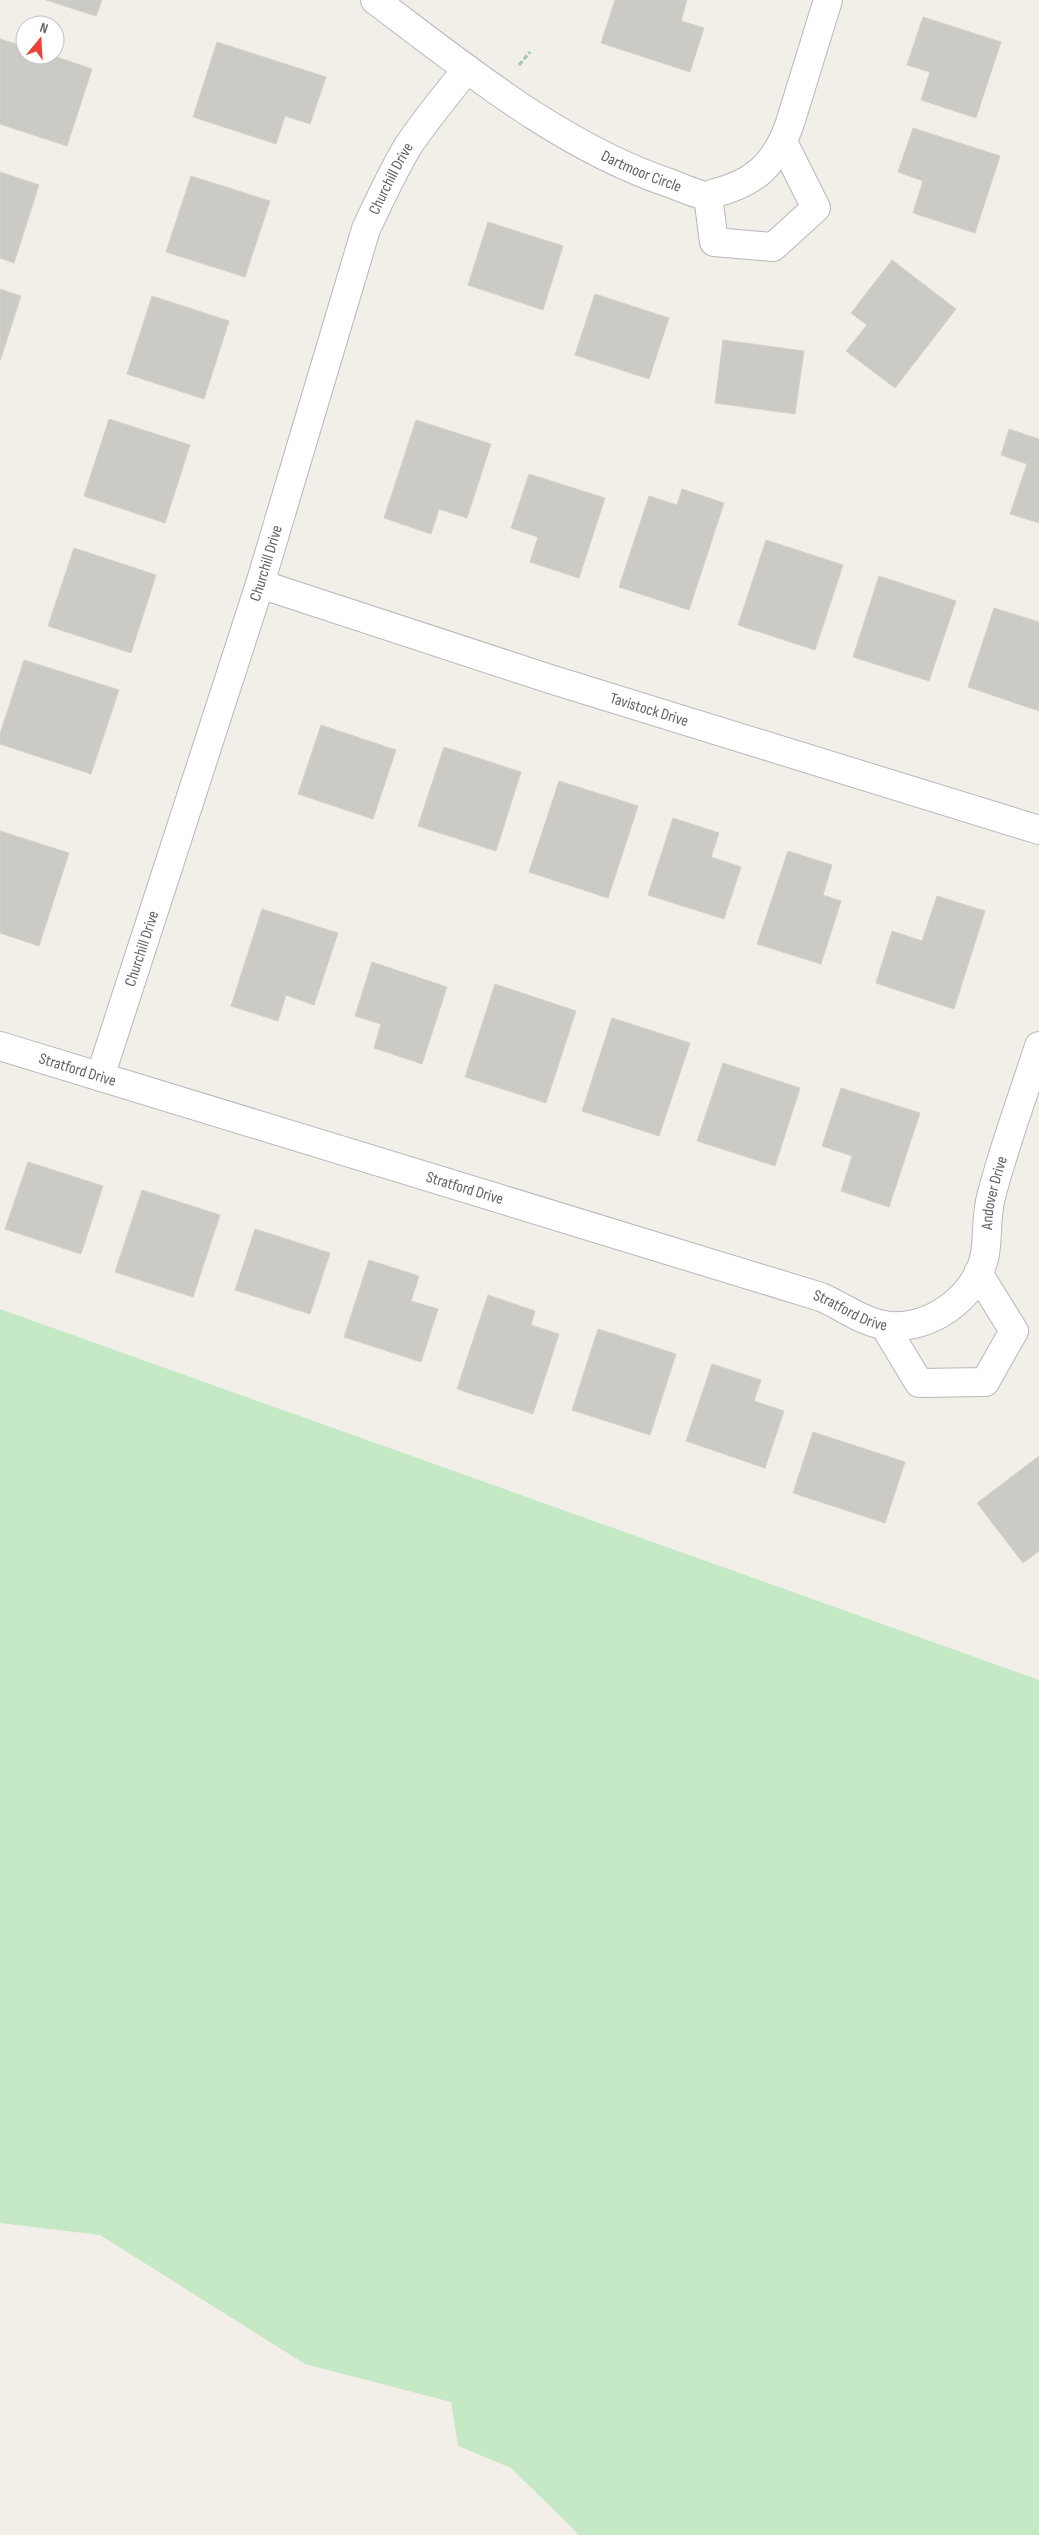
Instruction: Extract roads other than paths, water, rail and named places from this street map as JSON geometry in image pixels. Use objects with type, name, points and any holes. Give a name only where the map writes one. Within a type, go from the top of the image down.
[{"type":"street","name":"Dartmoor Circle","points":[[375,0],[516,105],[549,126],[648,176],[708,196]]},
{"type":"street","points":[[783,142],[816,208],[773,247],[714,242],[708,196],[727,192],[745,184],[760,173],[774,158],[783,142],[828,0]]},
{"type":"street","name":"Churchill Drive","points":[[100,1077],[260,584],[366,229],[385,187],[408,146],[468,69]]},
{"type":"street","name":"Tavistock Drive","points":[[260,584],[550,679],[1039,830]]},
{"type":"street","name":"Stratford Drive","points":[[0,1046],[821,1297],[844,1307],[866,1320],[884,1325],[904,1326],[928,1320]]},
{"type":"street","name":"Andover Drive","points":[[928,1320],[955,1304],[968,1290],[978,1273],[985,1254],[986,1226],[991,1198],[1039,1046]]},
{"type":"street","points":[[884,1325],[919,1383],[985,1382],[1014,1331],[978,1273]]}]
